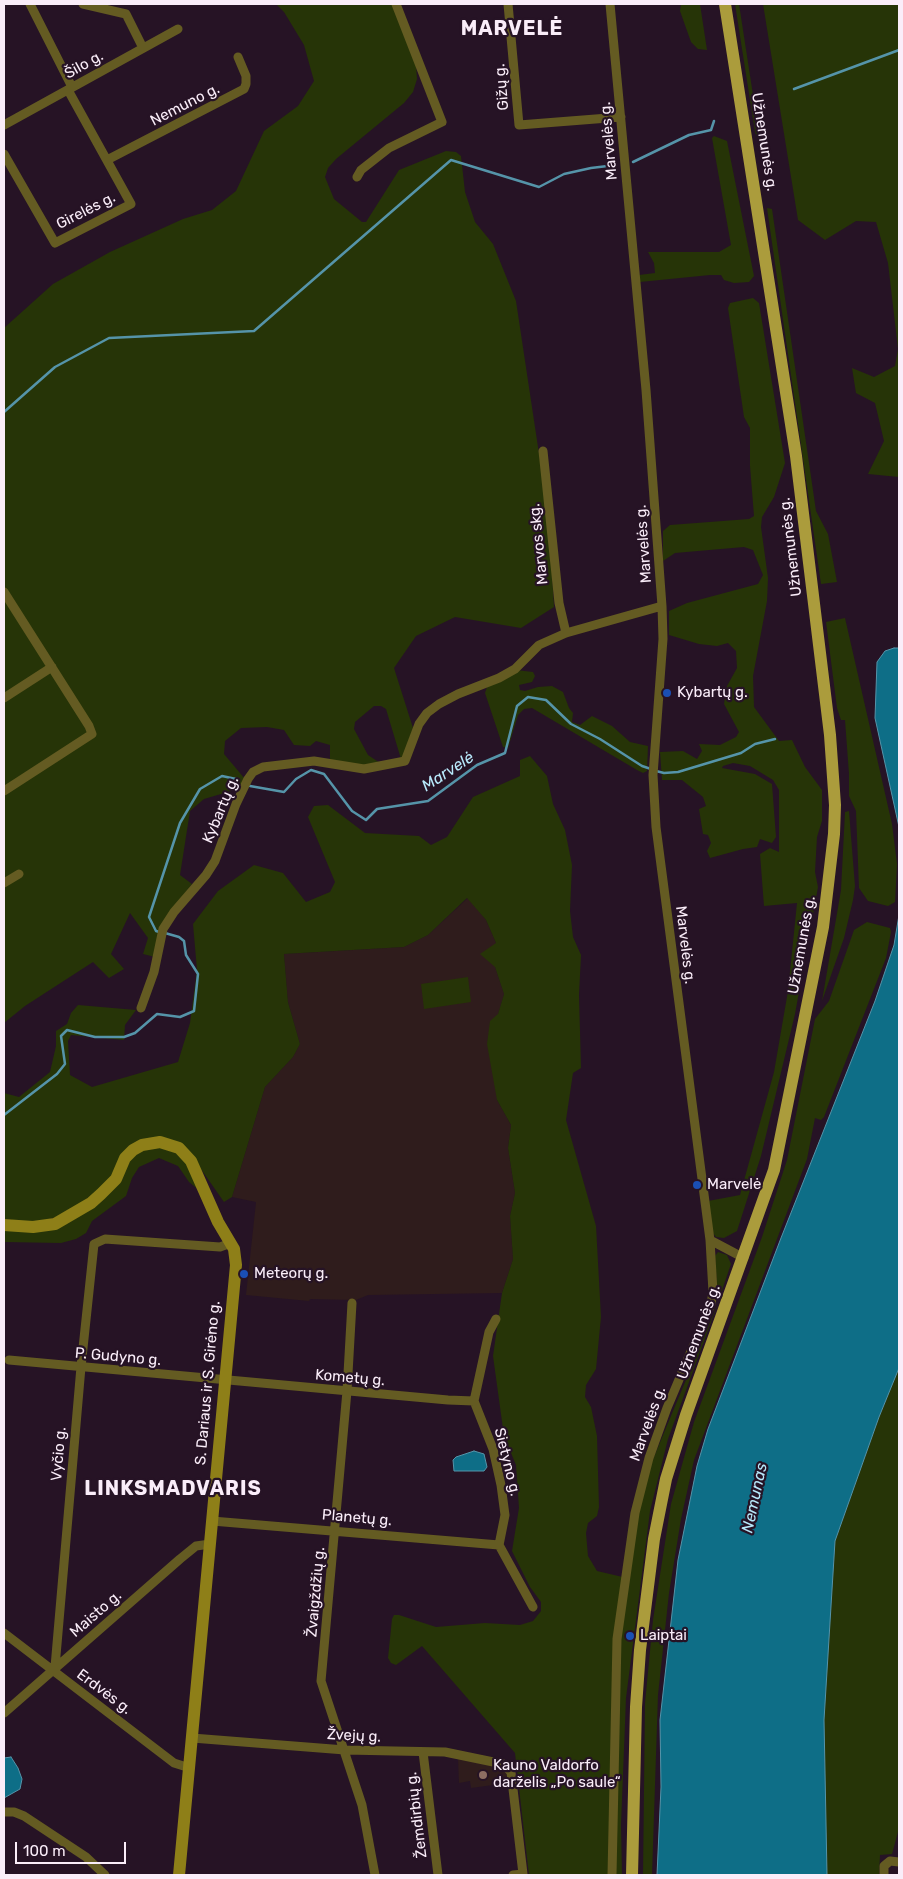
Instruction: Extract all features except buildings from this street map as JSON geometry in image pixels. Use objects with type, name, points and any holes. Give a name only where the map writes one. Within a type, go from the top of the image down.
[{"type":"main road","name":"Užnemunės g.","points":[[632,1875],[636,1707],[640,1650],[654,1539],[666,1479],[686,1415],[744,1258],[774,1170],[788,1111],[824,927],[833,854],[835,805],[830,735],[790,413],[725,4]]},
{"type":"street","name":"Girelės g.","points":[[4,154],[55,243],[131,204],[70,89],[30,4]]},
{"type":"street","points":[[83,4],[126,14],[143,48]]},
{"type":"street","points":[[357,177],[361,170],[389,148],[442,122],[396,4]]},
{"type":"street","name":"Gižų g.","points":[[508,4],[519,125],[621,116]]},
{"type":"street","name":"Marvelės g.","points":[[610,4],[650,428],[662,606],[663,639],[653,775],[656,827],[710,1240],[714,1292],[712,1304],[667,1408],[646,1467],[635,1512],[617,1640],[612,1875]]},
{"type":"street","name":"Šilo g.","points":[[4,125],[178,29]]},
{"type":"street","name":"Nemuno g.","points":[[107,160],[244,89],[246,76],[238,57]]},
{"type":"street","name":"Marvos skg.","points":[[543,451],[559,603],[566,633]]},
{"type":"street","points":[[4,592],[7,604],[52,667],[92,734],[4,791]]},
{"type":"street","name":"Kybartų g.","points":[[140,1008],[154,972],[162,933],[174,912],[206,875],[215,861],[236,804],[248,779],[254,772],[263,767],[314,761],[364,769],[405,761],[419,724],[427,713],[458,694],[499,678],[515,669],[539,645],[566,633],[662,606]]},
{"type":"street","points":[[4,698],[52,667]]},
{"type":"street","points":[[4,883],[19,874]]},
{"type":"street","name":"S. Dariaus ir S. Girėno g.","points":[[4,1225],[34,1227],[55,1224],[91,1203],[101,1194],[116,1179],[125,1158],[133,1150],[142,1145],[160,1142],[179,1148],[191,1161],[218,1222],[231,1243],[236,1256],[179,1875]]},
{"type":"street","name":"Vyčio g.","points":[[54,1669],[80,1367],[94,1244],[105,1239],[220,1247],[231,1243]]},
{"type":"street","points":[[710,1240],[744,1258]]},
{"type":"street","name":"Žvaigždžių g.","points":[[352,1303],[336,1530],[321,1681],[362,1805],[375,1875]]},
{"type":"street","points":[[474,1401],[489,1332],[496,1319]]},
{"type":"street","name":"P. Gudyno g.","points":[[9,1360],[225,1380]]},
{"type":"street","name":"Kometų g.","points":[[225,1380],[474,1401]]},
{"type":"street","name":"Sietyno g.","points":[[474,1401],[492,1449],[501,1485],[505,1515],[499,1545]]},
{"type":"street","name":"Planetų g.","points":[[212,1520],[499,1545]]},
{"type":"street","name":"Maisto g.","points":[[4,1713],[180,1559],[196,1546],[210,1544]]},
{"type":"street","points":[[499,1545],[533,1607]]},
{"type":"street","name":"Erdvės g.","points":[[4,1634],[54,1669],[174,1764],[190,1768]]},
{"type":"street","name":"Žvejų g.","points":[[192,1738],[345,1750],[446,1752],[503,1764],[511,1772],[523,1874],[513,1875]]},
{"type":"street","name":"Žemdirbių g.","points":[[423,1752],[438,1875]]},
{"type":"street","points":[[4,1812],[14,1812],[24,1816],[86,1856],[105,1875]]},
{"type":"street","points":[[884,1875],[884,1866],[894,1862]]},
{"type":"shaded area","points":[[468,898],[486,920],[496,943],[495,967],[504,994],[498,1015],[497,1100],[511,1125],[508,1148],[515,1193],[510,1216],[513,1259],[502,1293],[368,1295],[356,1300],[310,1299],[309,1301],[246,1295],[256,1202],[232,1197],[265,1087],[293,1057],[300,1044],[288,1002],[284,954],[404,947],[428,935]]},
{"type":"shaded area","name":"Kauno Valdorfo darželis „Po saule“","points":[[458,1758],[500,1766],[507,1770],[508,1783],[471,1788],[470,1781],[459,1783]]},
{"type":"green space","points":[[276,4],[392,4],[416,65],[417,79],[413,92],[404,103],[336,159],[328,168],[325,177],[334,199],[362,222],[366,222],[399,170],[446,151],[456,152],[461,156],[465,192],[475,222],[493,244],[516,301],[549,520],[554,607],[521,628],[455,617],[416,636],[394,668],[413,728],[404,757],[401,759],[386,709],[381,706],[374,706],[355,722],[354,729],[368,755],[380,763],[366,766],[330,760],[330,745],[316,741],[310,746],[294,745],[284,730],[267,727],[241,728],[225,741],[224,754],[245,779],[238,789],[204,799],[190,811],[180,875],[192,884],[164,921],[155,957],[143,954],[148,938],[130,913],[111,954],[124,969],[109,978],[93,962],[25,1006],[4,1023],[4,328],[53,284],[110,252],[183,219],[212,210],[236,191],[264,131],[298,106],[314,81],[304,45],[284,12]]},
{"type":"green space","points":[[681,4],[700,4],[707,50],[698,49],[691,42],[680,11]]},
{"type":"green space","points":[[735,4],[739,4],[761,147],[755,132]]},
{"type":"green space","points":[[763,4],[899,4],[899,477],[868,474],[884,441],[875,403],[856,393],[852,368],[874,377],[895,366],[898,349],[888,263],[876,222],[856,221],[825,240],[798,220]]},
{"type":"green space","points":[[714,136],[727,141],[754,276],[749,282],[734,283],[724,280],[721,275],[640,282],[639,275],[655,273],[654,263],[648,252],[719,252],[731,245],[712,138]]},
{"type":"green space","points":[[767,208],[772,209],[816,511],[828,534],[837,582],[821,584]]},
{"type":"green space","points":[[753,298],[759,303],[785,463],[774,497],[762,517],[761,527],[768,578],[767,601],[753,676],[754,707],[779,741],[792,740],[805,767],[822,790],[822,821],[817,837],[815,872],[818,887],[795,1014],[761,1156],[737,1231],[724,1238],[716,1237],[712,1232],[708,1201],[740,1195],[774,1072],[788,991],[797,903],[764,906],[760,854],[770,848],[779,852],[779,790],[773,780],[750,766],[733,763],[723,766],[722,768],[755,774],[772,784],[776,837],[772,843],[760,839],[757,847],[710,858],[707,851],[711,843],[708,835],[703,834],[699,809],[706,806],[703,797],[682,780],[662,780],[660,752],[683,751],[697,759],[702,751],[699,744],[720,745],[736,737],[739,732],[724,704],[727,686],[737,668],[736,651],[728,643],[717,646],[699,644],[669,635],[669,611],[687,603],[758,584],[763,575],[753,550],[744,547],[675,553],[663,561],[663,531],[670,525],[749,519],[754,516],[750,466],[750,428],[744,417],[728,308],[730,303]]},
{"type":"green space","points":[[845,618],[892,824],[897,864],[895,902],[888,906],[868,901],[859,888],[856,811],[849,796],[845,720],[841,720],[837,708],[826,622]]},
{"type":"green space","points":[[516,670],[533,672],[535,676],[532,682],[519,685],[520,690],[525,691],[538,687],[552,686],[563,692],[573,713],[572,722],[580,725],[592,716],[612,726],[630,742],[648,746],[647,771],[643,773],[637,770],[532,708],[524,709],[518,715],[508,748],[503,747],[485,693],[487,687]]},
{"type":"green space","points":[[530,756],[547,776],[553,804],[565,830],[572,865],[570,911],[573,937],[581,955],[579,995],[581,1068],[573,1073],[566,1120],[596,1226],[601,1317],[596,1369],[586,1385],[585,1397],[591,1407],[597,1436],[599,1507],[597,1516],[588,1523],[586,1533],[588,1556],[597,1571],[627,1578],[639,1509],[651,1464],[718,1303],[668,1439],[650,1511],[626,1698],[621,1825],[622,1875],[529,1875],[515,1753],[422,1646],[396,1665],[391,1663],[388,1658],[394,1615],[436,1627],[485,1623],[520,1625],[533,1621],[541,1611],[541,1602],[530,1587],[512,1551],[519,1508],[516,1465],[504,1436],[493,1356],[502,1293],[513,1259],[510,1216],[515,1193],[508,1148],[511,1125],[497,1100],[487,1044],[490,1021],[498,1014],[504,994],[495,967],[480,954],[496,943],[486,920],[467,898],[428,935],[404,947],[284,954],[288,1002],[300,1044],[293,1057],[265,1087],[232,1197],[224,1202],[189,1152],[148,1140],[107,1184],[66,1214],[37,1223],[4,1219],[4,1093],[19,1097],[50,1072],[56,1046],[56,1031],[67,1024],[71,1013],[78,1005],[136,1010],[125,1025],[124,1040],[71,1035],[68,1041],[70,1075],[92,1087],[178,1062],[190,1023],[197,970],[193,924],[218,891],[254,865],[283,873],[306,902],[330,892],[335,882],[308,817],[314,806],[328,805],[365,833],[419,836],[431,845],[447,837],[473,797],[520,776],[520,760]]},
{"type":"green space","points":[[849,811],[855,886],[844,938],[822,1001],[841,890],[845,812]]},
{"type":"green space","points":[[867,922],[890,928],[891,932],[886,958],[824,1117],[821,1120],[815,1118],[807,1159],[694,1460],[681,1519],[669,1593],[658,1695],[652,1875],[643,1875],[645,1703],[653,1620],[671,1504],[694,1422],[762,1237],[787,1160],[815,1019],[829,1001],[854,930]]},
{"type":"green space","points":[[468,977],[471,1002],[424,1009],[421,984]]},
{"type":"green space","points":[[153,1145],[182,1155],[200,1191],[189,1182],[178,1166],[159,1158],[139,1167],[132,1178],[126,1196],[92,1221],[86,1233],[76,1239],[61,1243],[4,1242],[4,1229],[64,1224],[135,1154]]},
{"type":"green space","points":[[718,1252],[727,1255],[731,1264],[721,1293],[717,1286],[715,1256]]},
{"type":"green space","points":[[899,1368],[899,1828],[892,1854],[880,1855],[879,1875],[827,1875],[824,1720],[835,1541],[879,1417]]},
{"type":"water","points":[[899,648],[899,827],[875,718],[877,662],[885,651]]},
{"type":"water","name":"Nemunas","points":[[899,915],[899,1368],[879,1417],[835,1541],[824,1720],[827,1875],[657,1875],[661,1787],[660,1720],[678,1560],[697,1466],[708,1429],[781,1238],[875,1001],[894,945]]},
{"type":"water","points":[[474,1451],[484,1454],[487,1467],[484,1471],[454,1471],[453,1460],[456,1457]]},
{"type":"water","points":[[11,1757],[22,1779],[20,1789],[4,1798],[4,1758]]},
{"type":"waterway","points":[[794,89],[899,50]]},
{"type":"waterway","points":[[633,162],[689,135],[711,130],[714,121]]},
{"type":"waterway","points":[[4,412],[55,367],[109,338],[254,331],[451,160],[539,187],[564,174],[616,165]]},
{"type":"waterway","name":"Marvelė","points":[[250,786],[284,792],[296,779],[311,770],[324,774],[352,811],[366,820],[377,809],[428,801],[477,765],[505,753],[517,706],[528,697],[546,700],[571,724],[600,739],[642,766],[651,769]]},
{"type":"waterway","name":"Marvelė","points":[[656,771],[664,773],[678,772],[741,753],[755,744],[775,739]]},
{"type":"waterway","name":"Marvelė","points":[[159,932],[156,931],[149,917],[180,823],[200,789],[222,776],[236,779]]},
{"type":"waterway","name":"Marvelė","points":[[4,1115],[57,1074],[65,1064],[61,1036],[67,1030],[95,1037],[124,1037],[135,1033],[157,1014],[180,1017],[194,1011],[198,974],[186,955],[184,941],[179,937],[165,933]]},
{"type":"place","name":"Kybartų g.","points":[[667,693]]},
{"type":"place","name":"Marvelė","points":[[697,1185]]},
{"type":"place","name":"Meteorų g.","points":[[244,1274]]},
{"type":"place","name":"Laiptai","points":[[630,1636]]},
{"type":"place","name":"Kauno Valdorfo darželis „Po saule“","points":[[483,1775]]},
{"type":"district","name":"MARVELĖ","points":[[512,29]]},
{"type":"district","name":"LINKSMADVARIS","points":[[173,1489]]}]
